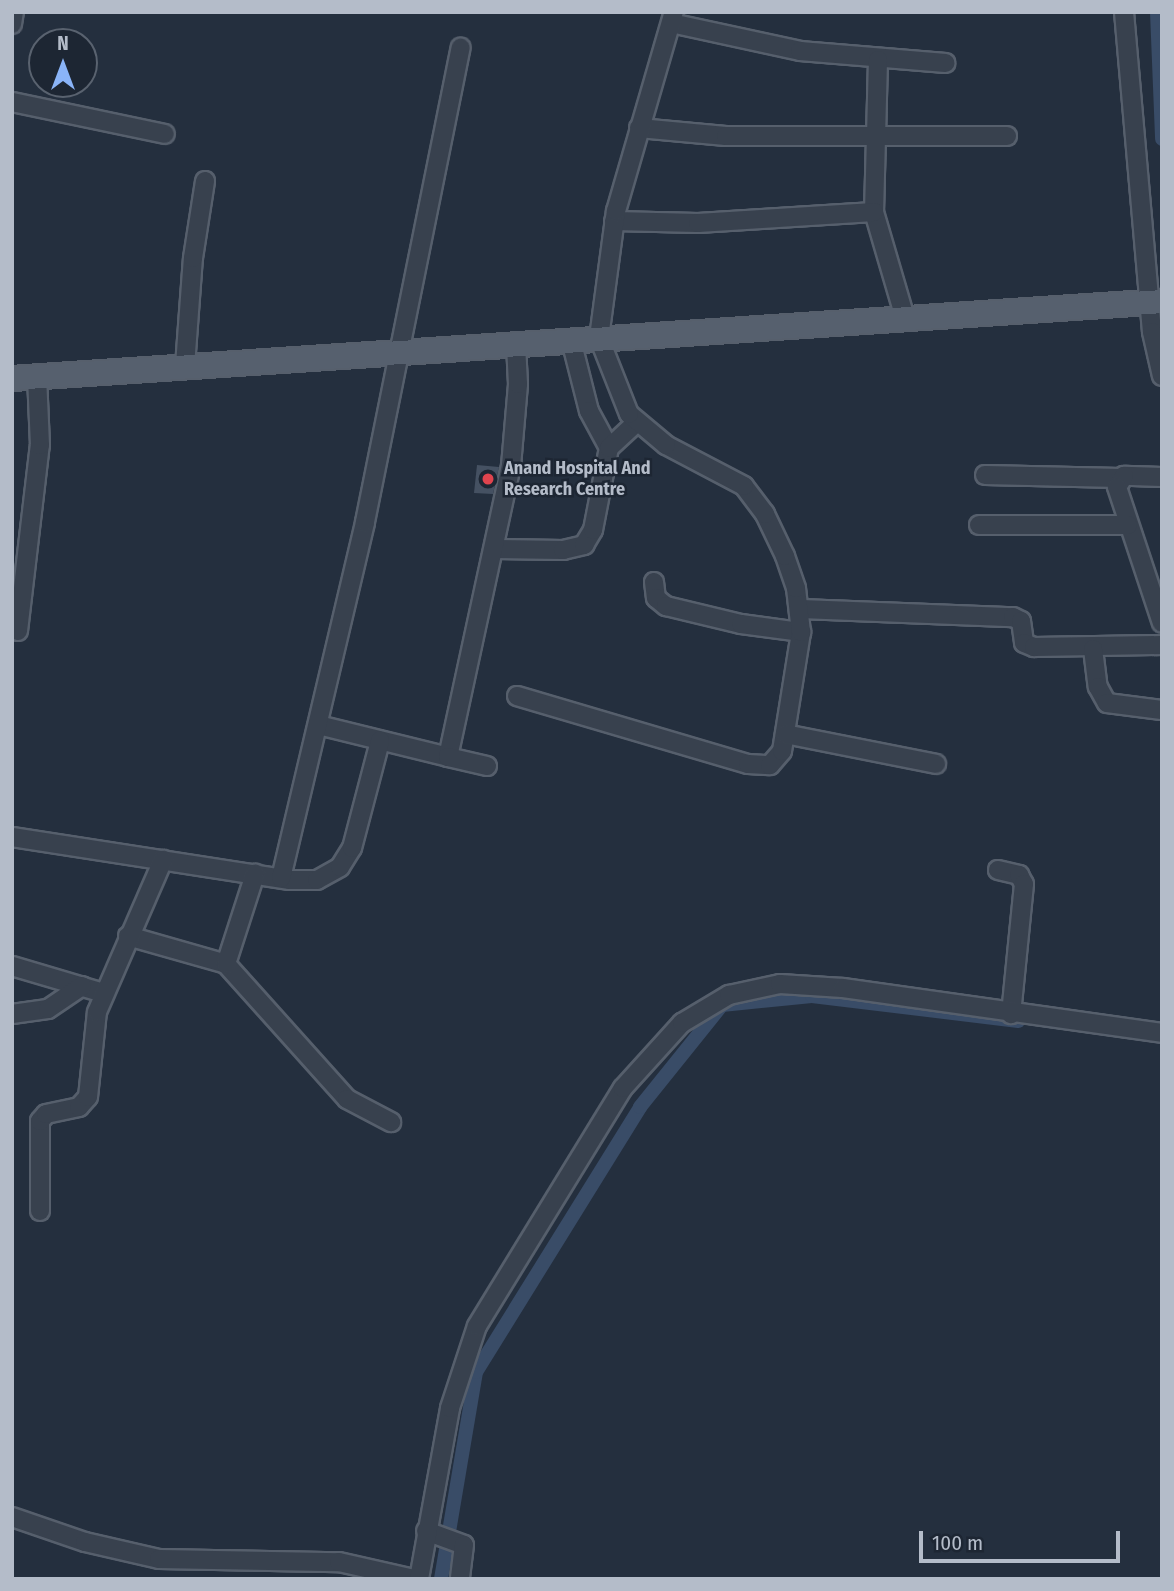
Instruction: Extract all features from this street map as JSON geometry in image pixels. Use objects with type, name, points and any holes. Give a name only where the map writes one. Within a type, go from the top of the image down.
[{"type":"main road","points":[[12,378],[1156,301]]},
{"type":"street","points":[[12,24],[14,12]]},
{"type":"street","points":[[1124,12],[1162,376]]},
{"type":"street","points":[[517,696],[748,764],[777,761],[785,734],[801,632],[801,609],[785,556],[755,498],[744,486],[666,445],[637,422],[620,401],[599,338],[614,221],[673,18],[775,47],[878,60],[946,63]]},
{"type":"street","points":[[281,878],[318,725],[399,352],[461,48]]},
{"type":"street","points":[[878,60],[873,136],[874,212],[905,318]]},
{"type":"street","points":[[12,102],[165,134]]},
{"type":"street","points":[[639,128],[726,136],[1007,136]]},
{"type":"street","points":[[185,366],[193,258],[205,181]]},
{"type":"street","points":[[614,221],[698,223],[874,212]]},
{"type":"street","points":[[571,340],[589,411],[609,448]]},
{"type":"street","points":[[448,757],[496,549],[516,424],[516,344]]},
{"type":"street","points":[[18,631],[37,482],[37,376]]},
{"type":"street","points":[[496,549],[563,550],[584,545],[593,530],[609,448],[637,422]]},
{"type":"street","points":[[985,475],[1162,477]]},
{"type":"street","points":[[1120,478],[1117,488],[1162,624]]},
{"type":"street","points":[[979,525],[1128,525]]},
{"type":"street","points":[[654,582],[656,598],[666,606],[741,624],[801,632]]},
{"type":"street","points":[[801,609],[1013,617],[1021,621],[1026,646],[1093,649],[1162,645]]},
{"type":"street","points":[[1093,649],[1098,687],[1107,703],[1162,710]]},
{"type":"street","points":[[318,725],[487,766]]},
{"type":"street","points":[[785,734],[936,764]]},
{"type":"street","points":[[12,837],[281,878],[317,880],[329,876],[347,858],[380,741]]},
{"type":"street","points":[[40,1210],[40,1121],[46,1114],[86,1103],[93,1031],[103,993],[163,860]]},
{"type":"street","points":[[998,870],[1019,875],[1024,884],[1011,1014]]},
{"type":"street","points":[[226,964],[255,874]]},
{"type":"street","points":[[128,936],[226,964],[347,1099],[360,1110],[391,1122]]},
{"type":"street","points":[[12,966],[103,993]]},
{"type":"street","points":[[12,1517],[85,1542],[159,1559],[339,1562],[417,1579],[439,1534],[457,1382],[485,1310],[624,1088],[682,1023],[729,995],[771,984],[843,988],[1011,1014],[1162,1033]]},
{"type":"street","points":[[12,1014],[48,1009],[82,986]]},
{"type":"street","points":[[439,1534],[465,1550],[460,1579]]},
{"type":"building","points":[[477,465],[499,467],[493,494],[474,493]]},
{"type":"waterway","points":[[1157,12],[1162,139]]},
{"type":"waterway","points":[[441,1579],[476,1372],[640,1107],[722,1005],[812,996],[1018,1021]]},
{"type":"place","name":"Anand Hospital And Research Centre","points":[[488,479]]}]
